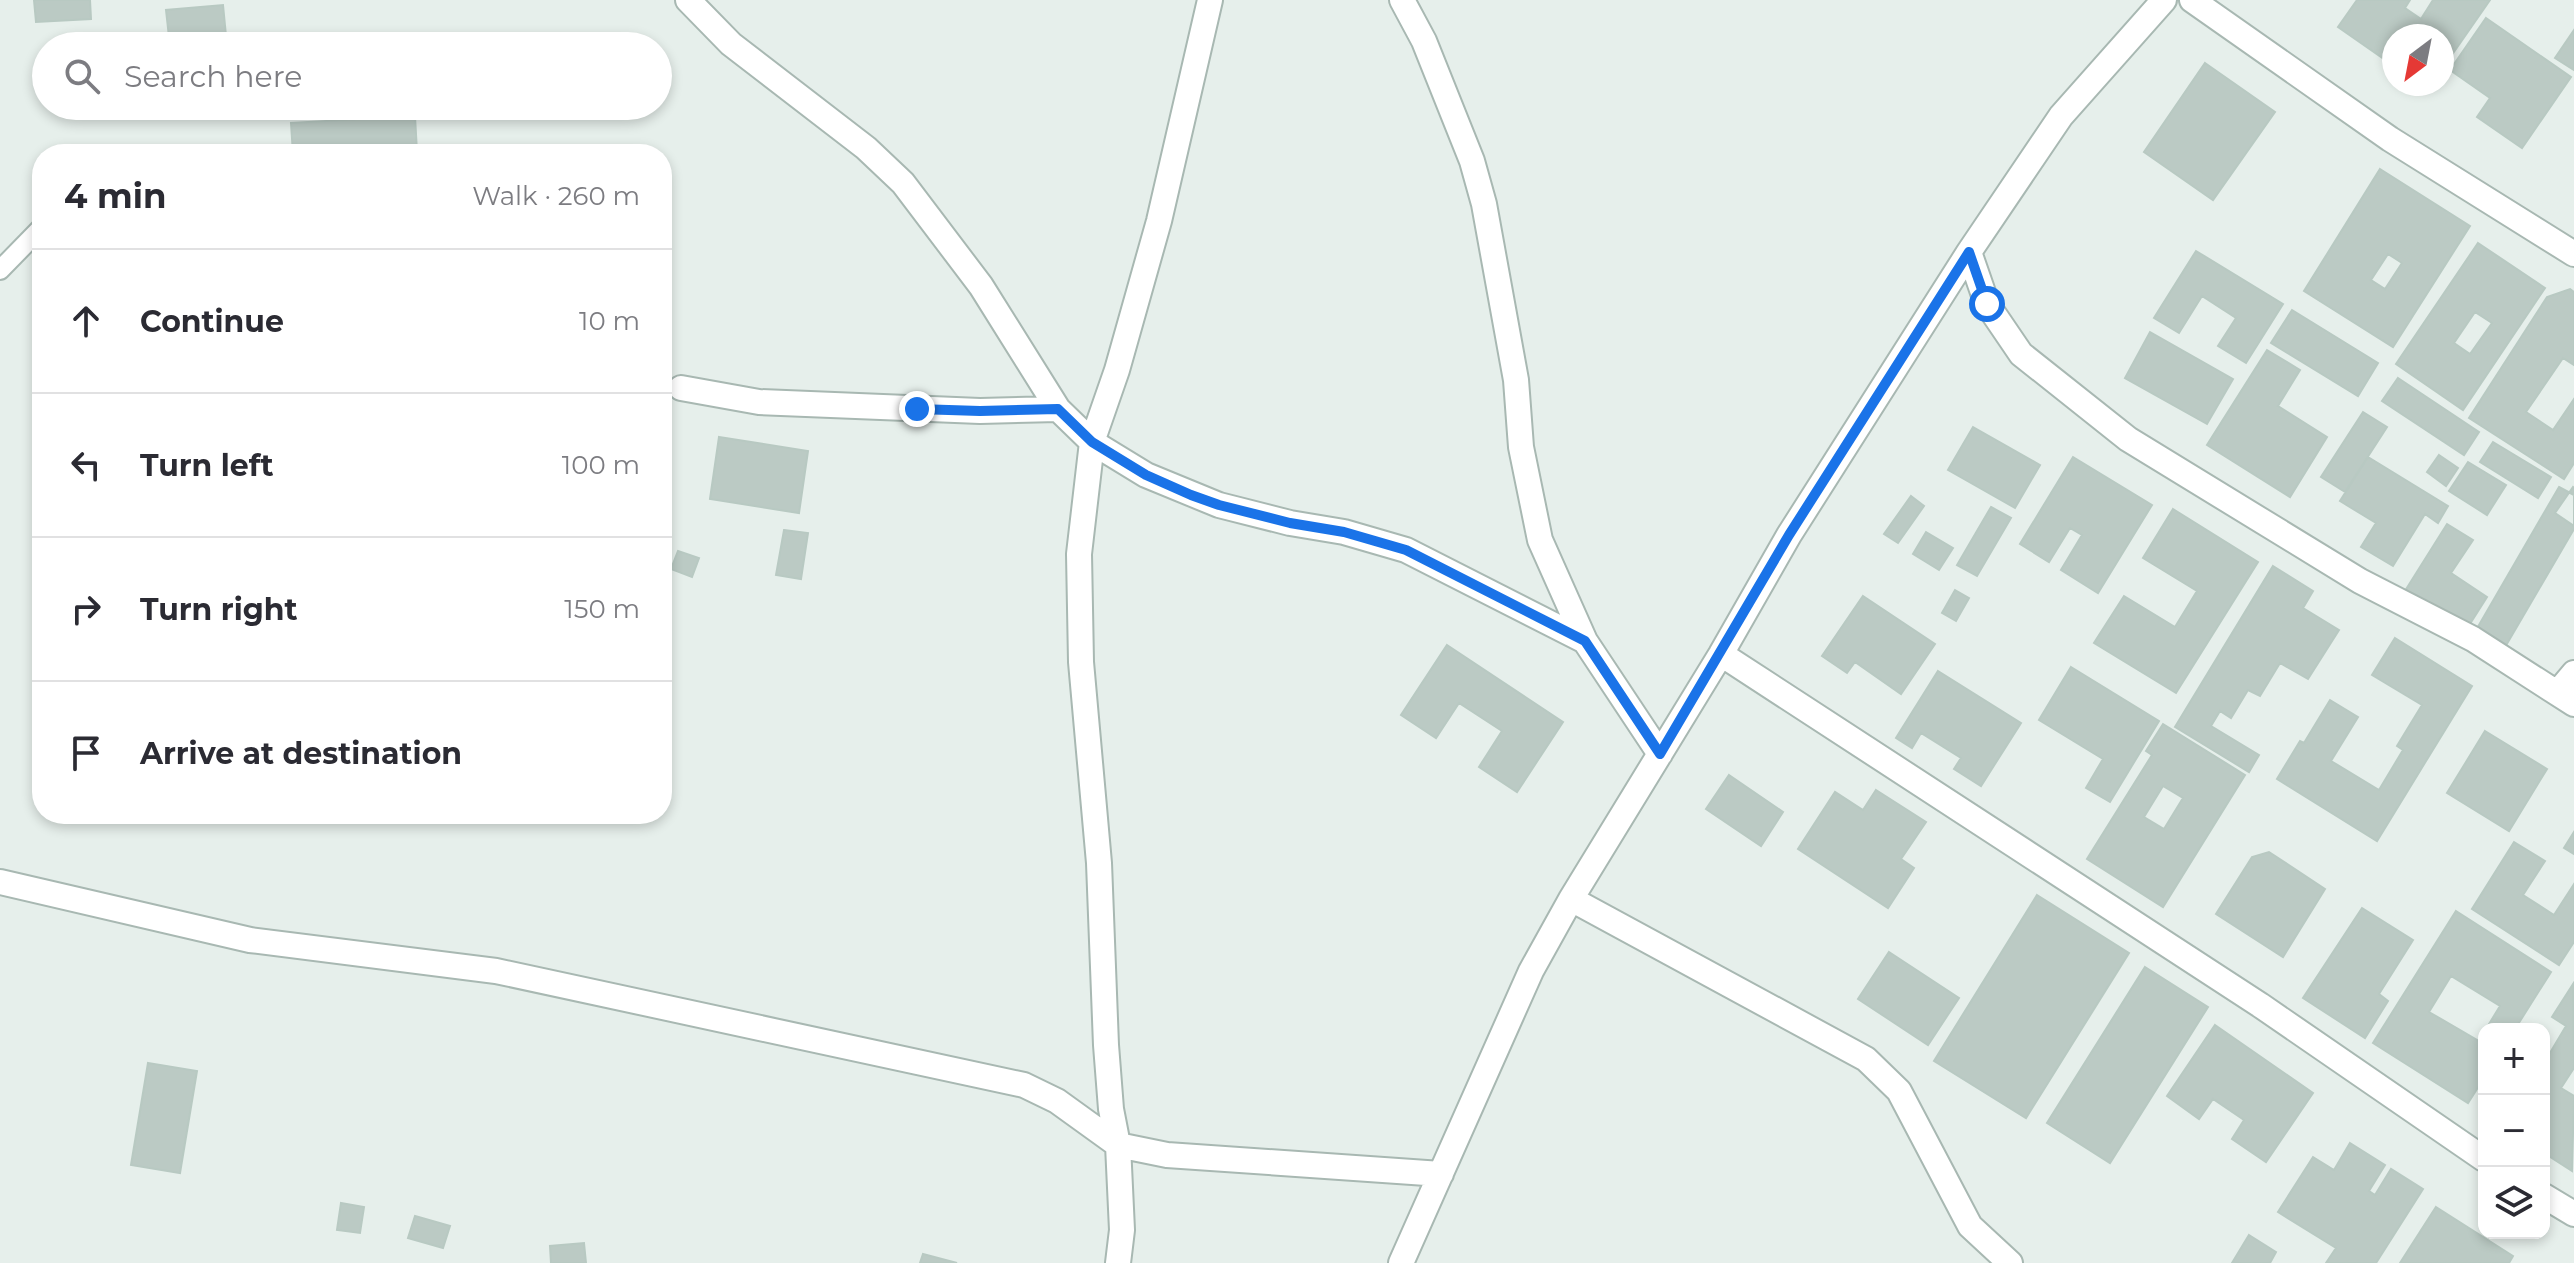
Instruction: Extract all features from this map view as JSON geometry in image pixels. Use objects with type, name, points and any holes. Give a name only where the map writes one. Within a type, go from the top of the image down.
[{"type":"street","points":[[688,0],[731,44],[866,148],[903,183],[981,286],[1058,409],[1092,442],[1146,475],[1219,505],[1290,523],[1344,532],[1406,550],[1585,641]]},
{"type":"street","points":[[1118,1263],[1122,1230],[1118,1145],[1111,1109],[1106,1045],[1099,863],[1080,631],[1079,554],[1092,442],[1117,370],[1159,221],[1210,0]]},
{"type":"street","points":[[1402,0],[1424,41],[1472,161],[1484,204],[1516,380],[1521,447],[1540,540],[1585,641],[1660,754]]},
{"type":"street","points":[[1401,1263],[1531,971],[1789,535],[1969,252],[2061,116],[2164,0]]},
{"type":"street","points":[[2192,0],[2390,139],[2574,254]]},
{"type":"street","points":[[1969,252],[1987,304],[2021,354],[2128,439],[2360,581],[2473,639],[2566,698],[2574,673]]},
{"type":"street","points":[[681,388],[759,402],[980,411],[1058,409]]},
{"type":"street","points":[[1721,654],[2260,1005],[2478,1155]]},
{"type":"street","points":[[0,882],[250,940],[496,971],[1024,1085],[1057,1101],[1118,1145],[1167,1155],[1441,1174]]},
{"type":"street","points":[[1571,899],[1866,1059],[1899,1091],[1970,1226],[2010,1263]]},
{"type":"street","points":[[2550,1200],[2574,1214]]},
{"type":"lane","points":[[0,270],[32,237]]},
{"type":"building","points":[[34,0],[90,0],[91,19],[36,22]]},
{"type":"building","points":[[2357,0],[2410,0],[2405,8],[2421,19],[2433,0],[2490,0],[2454,52],[2454,24],[2382,24],[2382,58],[2338,27]]},
{"type":"building","points":[[223,5],[226,32],[168,32],[166,10]]},
{"type":"building","points":[[2486,18],[2571,77],[2522,148],[2477,117],[2490,98],[2454,73],[2454,64]]},
{"type":"building","points":[[2574,30],[2574,70],[2555,58]]},
{"type":"building","points":[[2205,63],[2275,112],[2213,200],[2144,152]]},
{"type":"building","points":[[415,120],[417,144],[292,144],[291,123]]},
{"type":"building","points":[[2380,169],[2470,226],[2393,347],[2304,291]],"holes":[[[2388,254],[2402,263],[2385,289],[2371,280]]]},
{"type":"building","points":[[2478,243],[2545,288],[2463,410],[2396,364]],"holes":[[[2475,312],[2492,323],[2470,354],[2454,343]]]},
{"type":"building","points":[[2196,251],[2283,304],[2246,363],[2218,346],[2236,318],[2202,296],[2179,333],[2154,318]]},
{"type":"building","points":[[2570,289],[2574,292],[2574,365],[2563,358],[2526,412],[2553,430],[2574,399],[2574,463],[2564,479],[2469,418],[2547,297]]},
{"type":"building","points":[[2292,310],[2378,363],[2358,396],[2271,343]]},
{"type":"building","points":[[2150,332],[2233,379],[2207,424],[2125,378]]},
{"type":"building","points":[[2267,350],[2300,370],[2278,406],[2327,437],[2290,497],[2207,445]]},
{"type":"building","points":[[2398,378],[2479,432],[2464,455],[2382,401]]},
{"type":"building","points":[[2363,412],[2387,427],[2345,492],[2321,477]]},
{"type":"building","points":[[1973,427],[2040,465],[2015,508],[1948,470]]},
{"type":"building","points":[[719,437],[808,451],[799,513],[710,499]]},
{"type":"building","points":[[2493,442],[2551,477],[2538,498],[2480,462]]},
{"type":"building","points":[[2439,455],[2458,468],[2446,486],[2427,472]]},
{"type":"building","points":[[2073,457],[2152,505],[2098,593],[2061,570],[2082,535],[2070,528],[2049,562],[2020,544]]},
{"type":"building","points":[[2368,457],[2448,506],[2438,523],[2425,514],[2393,566],[2361,547],[2376,523],[2340,501]]},
{"type":"building","points":[[2468,462],[2506,485],[2487,515],[2449,491]]},
{"type":"building","points":[[2559,487],[2574,495],[2574,529],[2504,649],[2475,632]]},
{"type":"building","points":[[2574,488],[2574,526],[2555,513]]},
{"type":"building","points":[[1911,496],[1924,506],[1898,543],[1884,534]]},
{"type":"building","points":[[1991,507],[2011,518],[1977,576],[1957,565]]},
{"type":"building","points":[[2173,509],[2258,562],[2176,693],[2094,643],[2124,596],[2175,627],[2197,591],[2143,558]]},
{"type":"building","points":[[2447,524],[2473,540],[2451,573],[2487,597],[2466,630],[2405,591]]},
{"type":"building","points":[[784,530],[808,533],[801,579],[776,575]]},
{"type":"building","points":[[1926,532],[1953,548],[1939,570],[1913,554]]},
{"type":"building","points":[[678,551],[699,558],[692,577],[672,569]]},
{"type":"building","points":[[2273,566],[2313,591],[2303,608],[2339,630],[2308,679],[2280,663],[2260,696],[2248,690],[2231,718],[2220,711],[2211,726],[2259,755],[2249,772],[2175,727]]},
{"type":"building","points":[[1955,590],[1969,598],[1956,621],[1942,613]]},
{"type":"building","points":[[1863,596],[1935,644],[1901,694],[1855,662],[1847,673],[1822,656]]},
{"type":"building","points":[[2395,638],[2472,686],[2377,841],[2277,779],[2330,700],[2358,717],[2331,761],[2379,790],[2403,750],[2397,746],[2422,705],[2372,675]]},
{"type":"building","points":[[1447,645],[1563,722],[1517,792],[1479,767],[1502,731],[1459,703],[1436,738],[1401,715]]},
{"type":"building","points":[[2071,667],[2159,721],[2110,802],[2086,788],[2103,759],[2039,720]]},
{"type":"building","points":[[1938,671],[2021,723],[1981,786],[1954,769],[1961,758],[1921,733],[1912,748],[1896,738]]},
{"type":"building","points":[[2163,724],[2245,775],[2163,907],[2087,859],[2152,755],[2146,751]],"holes":[[[2163,786],[2183,798],[2164,829],[2144,817]]]},
{"type":"building","points":[[2485,731],[2547,769],[2509,831],[2447,793]]},
{"type":"building","points":[[1729,775],[1783,812],[1761,846],[1706,809]]},
{"type":"building","points":[[1876,790],[1926,822],[1901,859],[1914,868],[1888,908],[1798,849],[1835,792],[1863,810]]},
{"type":"building","points":[[2574,832],[2574,854],[2564,848]]},
{"type":"building","points":[[2514,842],[2545,861],[2523,895],[2554,915],[2574,884],[2574,942],[2559,965],[2472,909]]},
{"type":"building","points":[[2269,852],[2325,889],[2283,957],[2216,914],[2252,857]]},
{"type":"building","points":[[2037,895],[2129,953],[2026,1118],[1934,1061]]},
{"type":"building","points":[[2362,908],[2413,940],[2379,994],[2388,1001],[2365,1038],[2303,998]]},
{"type":"building","points":[[2456,911],[2551,972],[2519,1023],[2490,1023],[2500,1006],[2451,976],[2429,1012],[2478,1040],[2478,1087],[2468,1103],[2373,1043]]},
{"type":"building","points":[[1889,952],[1959,998],[1928,1045],[1858,999]]},
{"type":"building","points":[[2145,967],[2208,1007],[2110,1163],[2047,1123]]},
{"type":"building","points":[[2573,984],[2574,1068],[2561,1088],[2574,1096],[2572,1171],[2550,1157],[2550,1053],[2566,1026],[2552,1017]]},
{"type":"building","points":[[2215,1025],[2313,1093],[2266,1162],[2232,1139],[2244,1120],[2213,1099],[2199,1119],[2167,1096]]},
{"type":"building","points":[[148,1063],[197,1071],[180,1173],[131,1165]]},
{"type":"building","points":[[2350,1143],[2385,1165],[2369,1191],[2375,1195],[2391,1169],[2423,1189],[2376,1263],[2326,1263],[2336,1248],[2278,1212],[2313,1157],[2334,1170]]},
{"type":"building","points":[[341,1203],[364,1207],[360,1233],[337,1230]]},
{"type":"building","points":[[2436,1207],[2478,1234],[2478,1239],[2486,1239],[2513,1256],[2509,1263],[2400,1263]]},
{"type":"building","points":[[415,1216],[450,1226],[443,1248],[408,1238]]},
{"type":"building","points":[[2249,1235],[2276,1252],[2270,1263],[2232,1263]]},
{"type":"building","points":[[584,1243],[586,1263],[551,1263],[550,1246]]},
{"type":"building","points":[[923,1254],[957,1263],[920,1263]]},
{"type":"route","points":[[917,409],[1058,409],[1092,442],[1146,475],[1191,495],[1219,505],[1290,523],[1344,532],[1406,550],[1585,641],[1660,754],[1789,535],[1969,252],[1987,304]]}]
